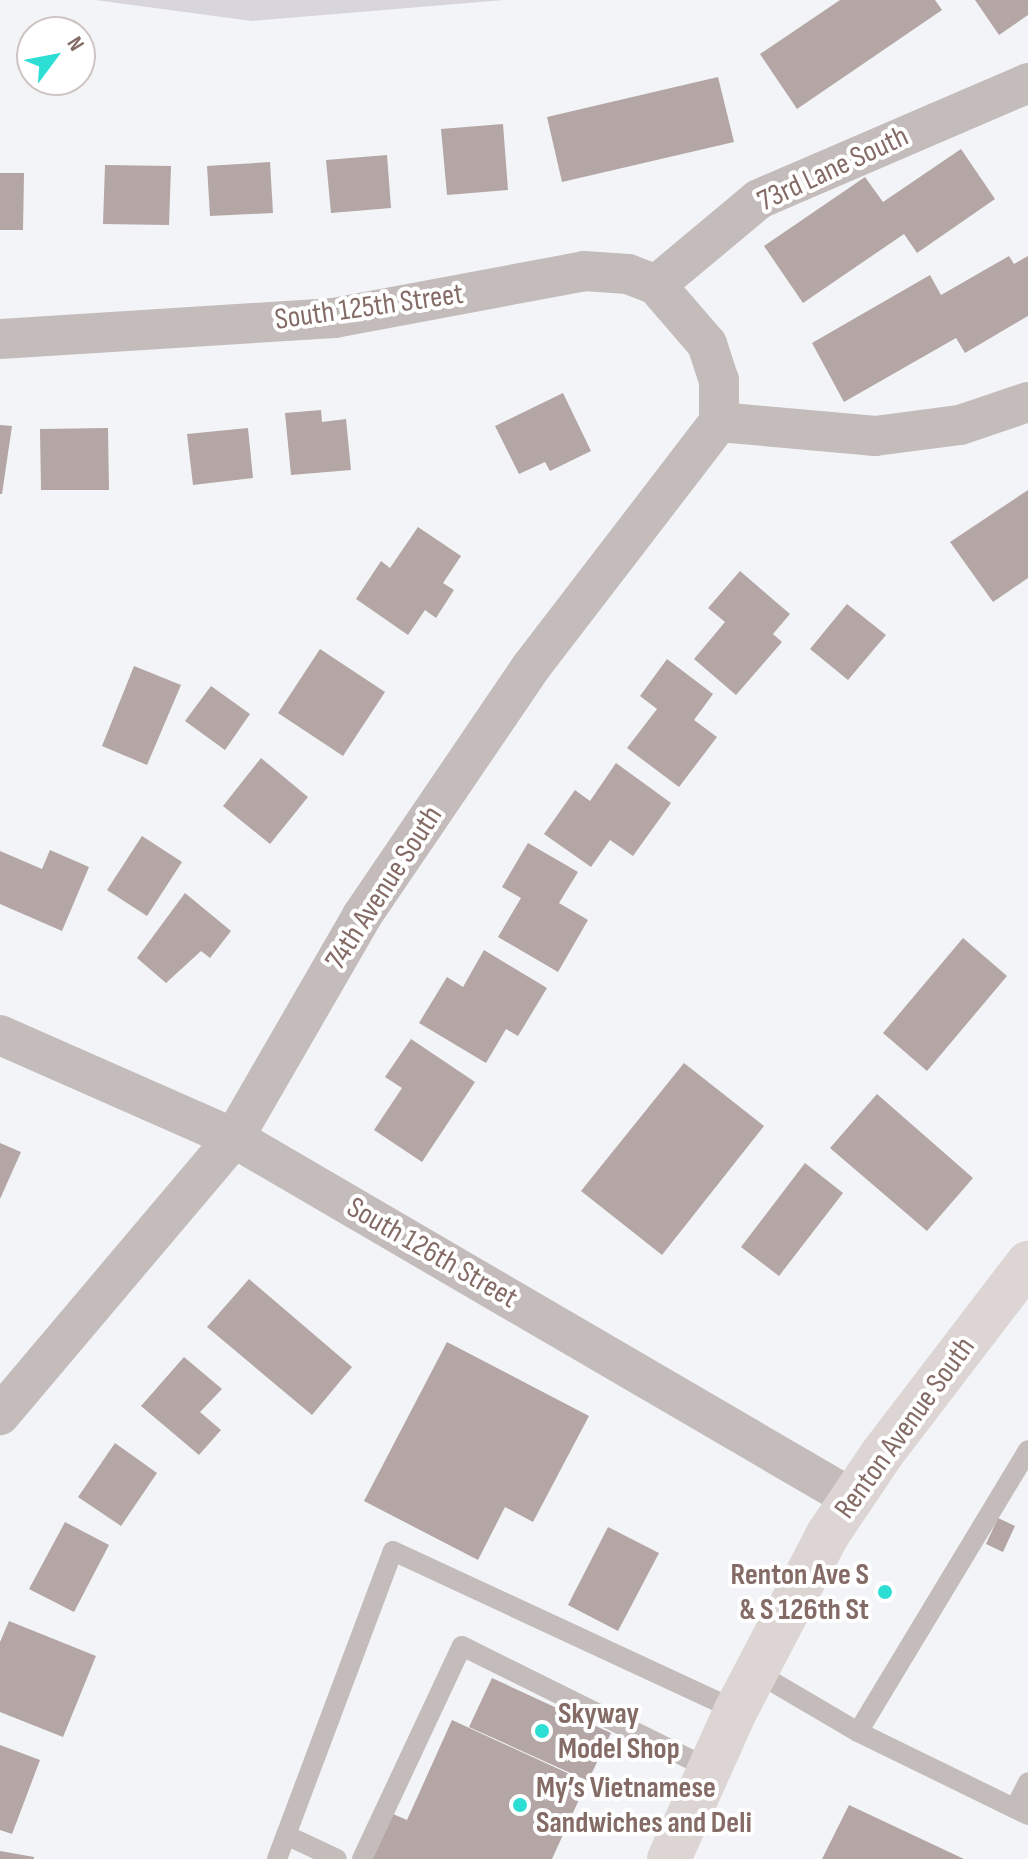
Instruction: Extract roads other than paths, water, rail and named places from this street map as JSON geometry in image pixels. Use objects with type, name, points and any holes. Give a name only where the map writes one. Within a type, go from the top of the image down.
[{"type":"main road","name":"Renton Avenue South","points":[[669,1859],[736,1710],[851,1498],[1028,1263]]},
{"type":"street","name":"73rd Lane South","points":[[656,285],[759,199],[1028,83]]},
{"type":"street","name":"South 125th Street","points":[[0,339],[334,318],[584,271],[628,274],[656,285]]},
{"type":"street","points":[[656,285],[707,344],[719,380],[719,422],[875,436],[960,425],[1028,402]]},
{"type":"street","name":"74th Avenue South","points":[[0,1415],[234,1138],[362,916],[531,667],[719,422]]},
{"type":"street","name":"South 126th Street","points":[[0,1035],[234,1138],[851,1498]]},
{"type":"lane","points":[[858,1732],[1028,1450]]},
{"type":"lane","points":[[277,1859],[393,1551],[736,1710]]},
{"type":"lane","points":[[362,1859],[462,1646],[708,1768]]},
{"type":"lane","points":[[756,1672],[858,1732],[1021,1811],[1028,1782]]},
{"type":"lane","points":[[286,1835],[337,1859]]},
{"type":"place","name":"Renton Ave S & S 126th St","points":[[885,1592]]},
{"type":"place","name":"Skyway Model Shop","points":[[542,1731]]},
{"type":"place","name":"My’s Vietnamese Sandwiches and Deli","points":[[520,1805]]}]
